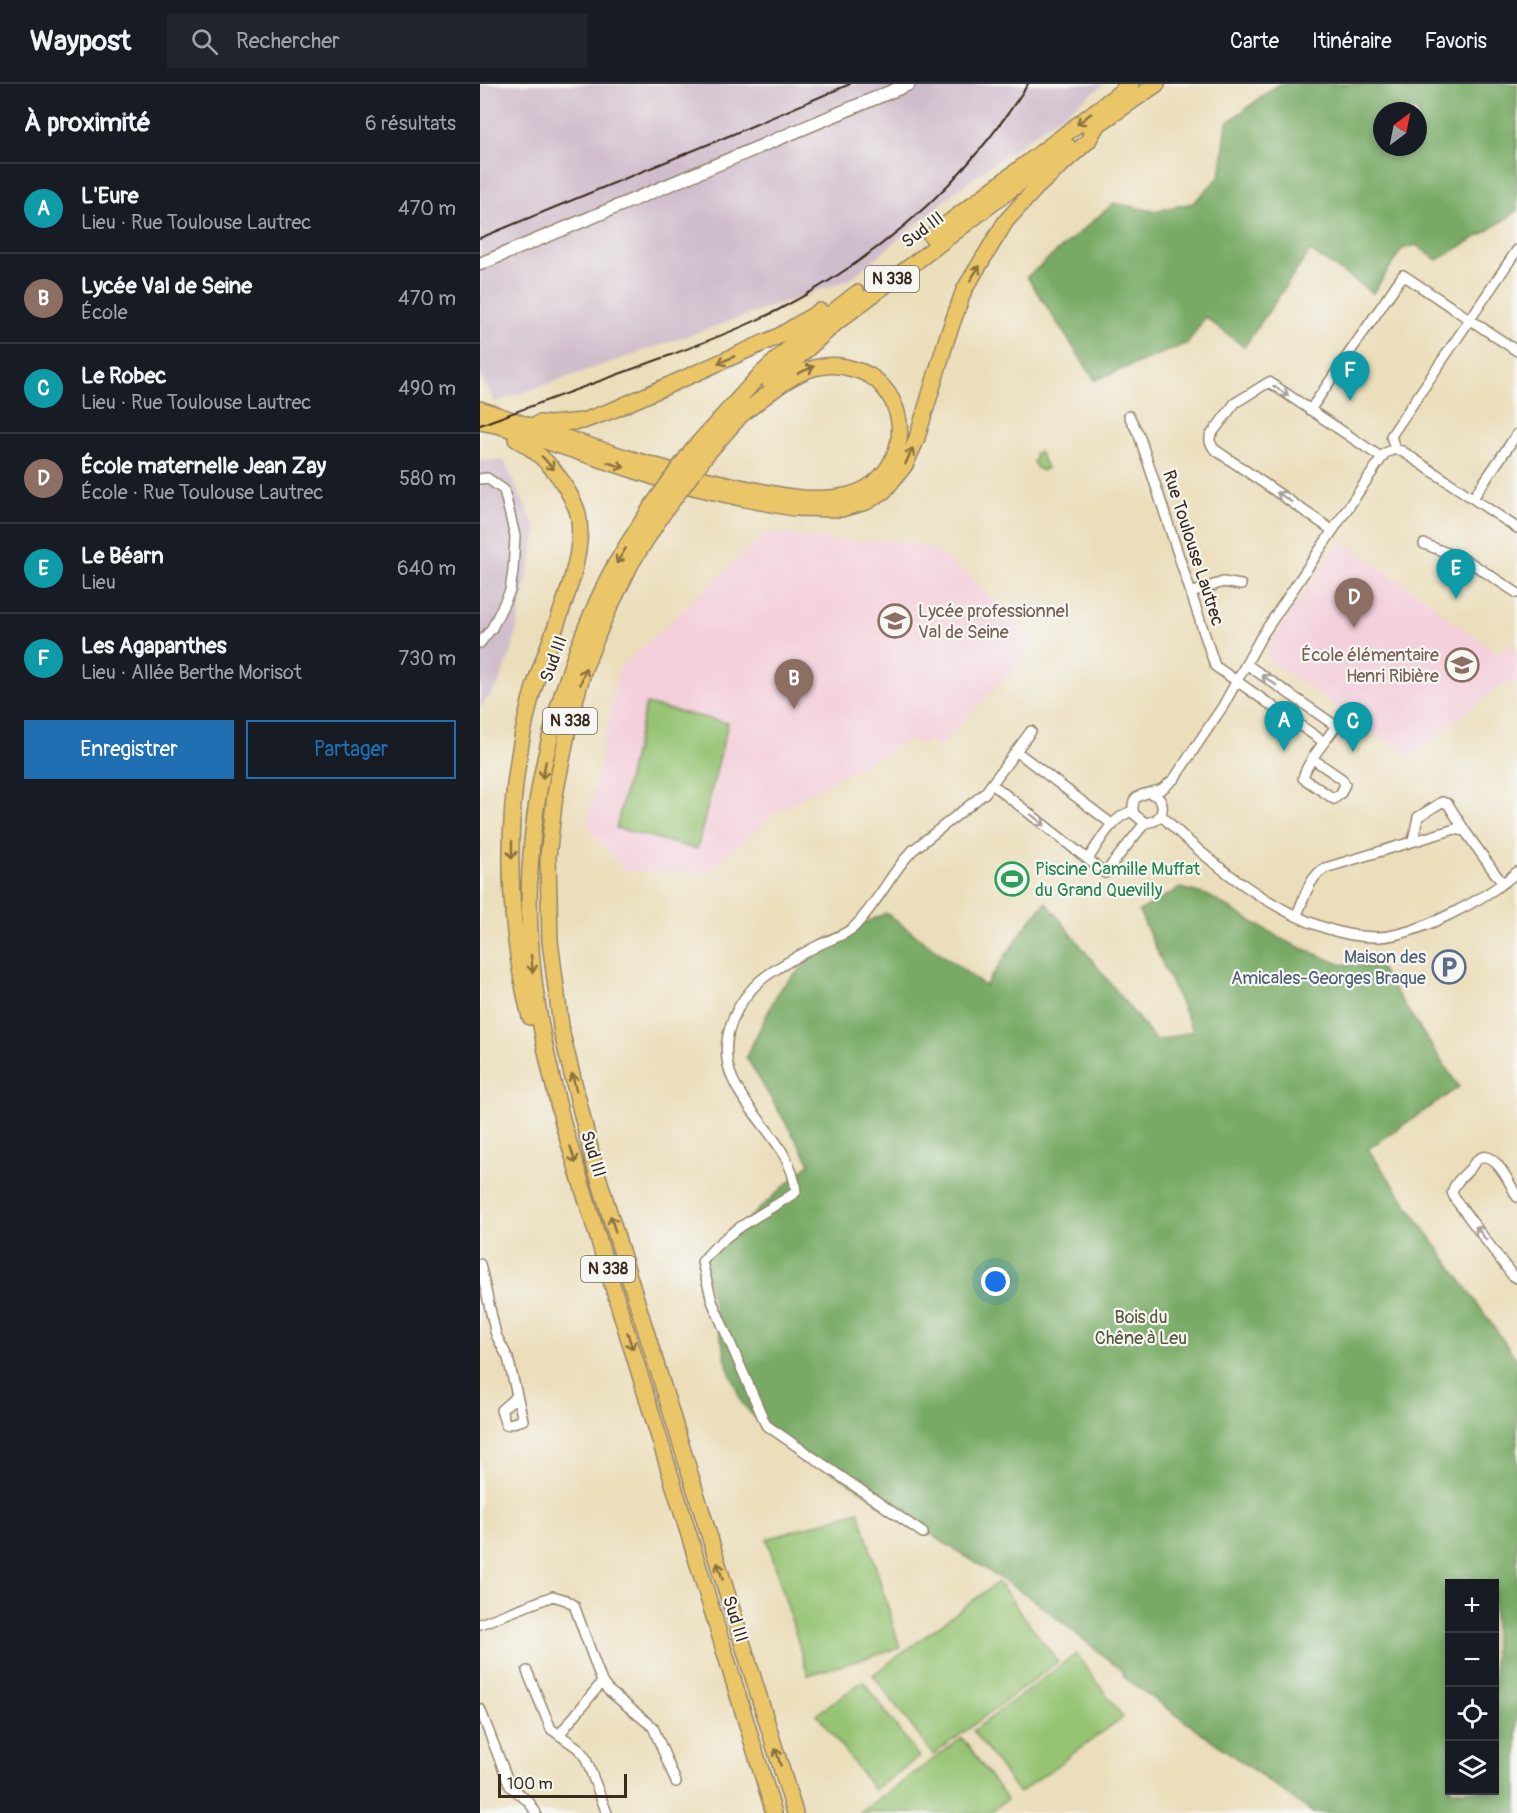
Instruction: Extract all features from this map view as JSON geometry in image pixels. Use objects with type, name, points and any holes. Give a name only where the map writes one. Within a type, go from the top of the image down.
[{"type":"highway","name":"Sud III","points":[[699,452],[759,376],[802,336],[1131,84]]},
{"type":"highway","name":"Sud III","points":[[699,452],[741,415],[772,381],[837,322],[1097,125],[1157,84]]},
{"type":"highway","points":[[483,417],[500,426],[663,480],[745,499],[794,508],[841,509],[866,502],[884,490],[905,465],[916,441],[946,338],[964,290],[1006,221],[1036,187],[1088,141],[1097,125]]},
{"type":"highway","points":[[483,417],[551,424],[583,421],[613,410],[779,336],[836,301],[852,297]]},
{"type":"highway","points":[[483,417],[699,478],[775,494],[824,500],[852,495],[870,486],[884,475],[899,443],[900,425],[897,410],[890,395],[880,382],[866,373],[843,365],[815,366],[791,377],[741,415]]},
{"type":"highway","points":[[483,417],[530,446],[548,462],[563,481],[578,512],[580,539],[572,576],[530,700],[517,760],[512,826],[515,939],[522,986],[539,1052],[564,1127]]},
{"type":"highway","name":"N 338","points":[[658,509],[699,452]]},
{"type":"highway","name":"Sud III","points":[[658,509],[608,578],[576,652],[555,713],[539,793],[531,861],[531,948],[542,1033],[564,1127],[774,1813]]},
{"type":"highway","name":"Sud III","points":[[658,509],[604,619],[584,669],[570,719],[555,795],[548,857],[550,941],[562,1034],[593,1160],[795,1813]]},
{"type":"street","points":[[480,264],[909,84]]},
{"type":"street","points":[[1395,449],[1391,436],[1517,250]]},
{"type":"street","points":[[1310,410],[1402,275],[1517,351]]},
{"type":"street","points":[[1332,530],[1214,449],[1210,436],[1235,403],[1269,382],[1382,458]]},
{"type":"street","name":"Rue Toulouse Lautrec","points":[[1129,416],[1139,435],[1215,666],[1324,742]]},
{"type":"street","points":[[1473,498],[1517,434]]},
{"type":"street","points":[[1174,779],[1162,788],[1137,797],[1133,811],[1137,818],[1145,822],[1154,821],[1162,810],[1174,779],[1223,706],[1261,637],[1386,453],[1395,449],[1409,455],[1517,528]]},
{"type":"street","points":[[480,479],[487,478],[504,490],[515,536],[510,591],[492,627],[480,643]]},
{"type":"street","points":[[1424,544],[1468,561],[1517,593]]},
{"type":"street","points":[[1191,593],[1223,582],[1240,585]]},
{"type":"street","points":[[1246,664],[1336,726],[1313,759],[1303,778],[1334,799],[1341,793],[1345,784],[1342,779],[1313,759]]},
{"type":"street","points":[[923,1533],[766,1425],[712,1301],[702,1262],[715,1245],[796,1191],[795,1178],[781,1150],[735,1085],[727,1064],[728,1034],[732,1020],[747,994],[762,978],[854,927],[904,860],[985,793],[1031,731]]},
{"type":"street","points":[[1016,751],[1113,825]]},
{"type":"street","points":[[992,784],[1105,873],[1145,822]]},
{"type":"street","points":[[1149,793],[1159,798],[1162,810],[1201,852],[1237,881],[1297,915],[1346,933],[1380,937],[1414,930],[1434,922],[1509,879],[1517,872]]},
{"type":"street","points":[[1413,841],[1418,817],[1442,802],[1448,804],[1465,831],[1509,879]]},
{"type":"street","points":[[1088,859],[1113,825],[1128,812],[1133,811]]},
{"type":"street","points":[[1297,915],[1318,872],[1324,868],[1455,829],[1465,831]]},
{"type":"street","points":[[1517,1197],[1493,1160],[1486,1156],[1480,1157],[1454,1185],[1452,1192],[1512,1275],[1517,1278]]},
{"type":"street","points":[[480,1264],[496,1335],[508,1358],[517,1396]]},
{"type":"street","points":[[480,1624],[553,1596],[574,1605],[602,1682],[608,1690],[653,1727],[676,1782]]},
{"type":"street","points":[[527,1671],[551,1730],[578,1748],[585,1757],[606,1813]]},
{"type":"street","points":[[559,1735],[602,1682]]},
{"type":"street","points":[[480,1709],[510,1786],[529,1802],[536,1813]]},
{"type":"shaded area","points":[[480,84],[1105,84],[966,183],[849,280],[495,402],[480,374]]},
{"type":"shaded area","points":[[480,460],[504,461],[537,531],[512,651],[498,686],[480,708]]},
{"type":"shaded area","points":[[768,532],[831,540],[912,543],[936,551],[967,574],[1037,643],[938,749],[928,740],[923,745],[911,739],[769,817],[707,873],[626,871],[587,826],[619,669]]},
{"type":"shaded area","points":[[1340,540],[1437,606],[1436,610],[1500,654],[1509,642],[1517,654],[1517,681],[1491,692],[1411,757],[1267,659],[1266,650]]},
{"type":"green space","points":[[1279,84],[1517,84],[1517,211],[1437,260],[1416,245],[1402,249],[1373,293],[1310,251],[1244,347],[1205,317],[1188,343],[1095,380],[1027,277],[1114,203],[1154,211],[1193,203],[1220,176],[1227,123]]},
{"type":"green space","points":[[1039,451],[1047,468],[1042,471],[1033,462],[1036,457],[1034,454]]},
{"type":"green space","points":[[646,704],[728,723],[697,849],[616,828]]},
{"type":"green space","name":"Bois du Chêne à Leu","points":[[1180,888],[1207,895],[1285,941],[1340,964],[1379,967],[1459,1087],[1368,1149],[1517,1360],[1517,1813],[1313,1813],[1125,1678],[1121,1670],[1033,1599],[766,1430],[742,1403],[728,1368],[703,1260],[810,1163],[746,1057],[779,990],[831,939],[886,913],[985,986],[1026,926],[1046,902],[1156,1041],[1193,1031],[1139,911]]},
{"type":"green space","points":[[859,1511],[900,1648],[808,1675],[767,1539]]},
{"type":"green space","points":[[998,1582],[1058,1662],[933,1755],[873,1675]]},
{"type":"green space","points":[[1076,1654],[1123,1717],[1019,1793],[973,1731]]},
{"type":"green space","points":[[863,1681],[919,1757],[874,1790],[817,1714]]},
{"type":"green space","points":[[962,1738],[1007,1799],[989,1813],[860,1813]]},
{"type":"railway","points":[[480,238],[850,84]]},
{"type":"railway","points":[[480,425],[724,335],[765,317],[815,289],[886,241],[918,214],[977,153],[1028,84]]},
{"type":"place","name":"Les Agapanthes","points":[[1350,401]]},
{"type":"place","name":"Le Béarn","points":[[1456,599]]},
{"type":"place","name":"Lycée professionnel Val de Seine","points":[[895,621]]},
{"type":"place","name":"École maternelle Jean Zay","points":[[1354,628]]},
{"type":"place","name":"École élémentaire Henri Ribière","points":[[1462,665]]},
{"type":"place","name":"Lycée Val de Seine","points":[[794,709]]},
{"type":"place","name":"L'Eure","points":[[1284,751]]},
{"type":"place","name":"Le Robec","points":[[1353,752]]},
{"type":"place","name":"Piscine Camille Muffat du Grand Quevilly","points":[[1012,879]]},
{"type":"place","name":"Maison des Amicales-Georges Braque","points":[[1449,967]]}]
